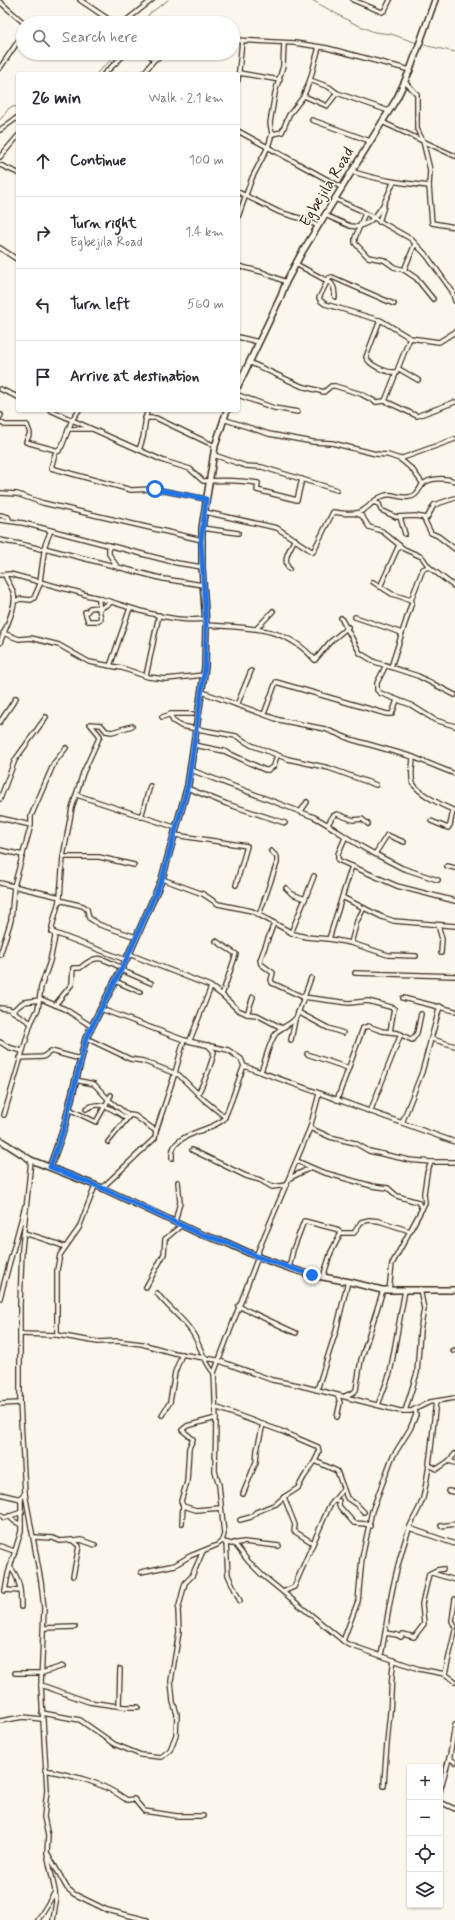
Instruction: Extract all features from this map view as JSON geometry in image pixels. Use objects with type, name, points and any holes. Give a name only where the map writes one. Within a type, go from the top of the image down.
[{"type":"street","points":[[80,0],[104,16]]},
{"type":"street","points":[[132,16],[152,0]]},
{"type":"street","points":[[353,0],[382,12],[385,10],[390,0]]},
{"type":"street","name":"Egbejila Road","points":[[240,382],[281,296],[286,282],[341,187],[389,111],[405,82],[436,0]]},
{"type":"street","points":[[0,2],[16,16]]},
{"type":"street","points":[[239,72],[242,41],[284,43],[340,50],[410,70]]},
{"type":"street","points":[[240,212],[252,178],[268,147],[272,134],[270,123],[283,66],[284,43]]},
{"type":"street","points":[[0,68],[16,44]]},
{"type":"street","points":[[272,134],[282,132],[289,115],[304,96],[319,47]]},
{"type":"street","points":[[106,72],[119,60]]},
{"type":"street","points":[[144,72],[154,60]]},
{"type":"street","points":[[240,73],[280,80]]},
{"type":"street","points":[[310,80],[329,87],[337,93],[389,111]]},
{"type":"street","points":[[405,82],[418,94],[417,129],[423,141],[430,170],[429,186],[432,223],[455,227]]},
{"type":"street","points":[[304,96],[327,106],[337,93]]},
{"type":"street","points":[[0,130],[16,118]]},
{"type":"street","points":[[312,120],[370,141]]},
{"type":"street","points":[[382,122],[455,156]]},
{"type":"street","points":[[240,133],[341,187]]},
{"type":"street","points":[[0,157],[16,138]]},
{"type":"street","points":[[0,165],[16,172]]},
{"type":"street","points":[[351,171],[369,177],[393,182],[429,186]]},
{"type":"street","points":[[379,222],[393,182]]},
{"type":"street","points":[[240,193],[279,212],[306,220],[318,226]]},
{"type":"street","points":[[335,198],[402,234],[415,244],[452,291],[455,301]]},
{"type":"street","points":[[325,215],[350,226],[359,227],[370,222],[384,205]]},
{"type":"street","points":[[365,213],[354,243],[368,257],[384,260],[416,278],[433,299]]},
{"type":"street","points":[[404,270],[415,244]]},
{"type":"street","points":[[0,248],[16,259]]},
{"type":"street","points":[[296,264],[331,283],[334,288],[335,297]]},
{"type":"street","points":[[240,266],[262,272],[286,282]]},
{"type":"street","points":[[394,304],[332,277],[327,281],[320,298],[321,301],[380,320],[410,338],[438,342],[455,332]]},
{"type":"street","points":[[380,320],[366,357],[368,361],[392,372],[397,370],[418,380]]},
{"type":"street","points":[[240,338],[258,342]]},
{"type":"street","points":[[385,401],[410,338]]},
{"type":"street","points":[[249,362],[300,386],[324,392],[331,386],[336,386],[361,394],[376,402],[385,401],[417,416],[455,402]]},
{"type":"street","points":[[0,389],[16,396]]},
{"type":"street","points":[[240,396],[274,408],[298,412]]},
{"type":"street","points":[[54,412],[164,461],[190,469],[203,481],[248,481],[258,483],[257,490],[297,500],[302,479]]},
{"type":"street","points":[[78,412],[72,420],[58,451],[55,454],[51,468],[131,490],[155,489],[206,499]]},
{"type":"street","points":[[139,450],[143,438],[146,412]]},
{"type":"street","points":[[50,1167],[69,1109],[86,1038],[129,954],[162,879],[187,788],[191,770],[204,675],[206,622],[202,567],[202,528],[215,446],[226,412]]},
{"type":"street","points":[[145,418],[156,418],[215,446]]},
{"type":"street","points":[[224,419],[269,434],[313,442],[332,443],[376,454],[388,455],[400,459],[412,469],[423,484]]},
{"type":"street","points":[[0,422],[5,425]]},
{"type":"street","points":[[0,427],[5,425],[27,425],[30,433],[26,442],[58,451]]},
{"type":"street","points":[[68,429],[92,429]]},
{"type":"street","points":[[400,459],[455,439]]},
{"type":"street","points":[[214,455],[240,464],[262,467],[337,490]]},
{"type":"street","points":[[204,512],[276,528],[313,552],[333,512],[347,515],[357,514],[367,509],[380,497],[388,495],[408,497],[417,494],[423,484],[432,481],[447,479],[455,482]]},
{"type":"street","points":[[0,493],[17,494],[43,503],[202,540]]},
{"type":"street","points":[[373,502],[379,504],[381,510],[389,515],[427,518],[434,505],[455,498]]},
{"type":"street","points":[[357,514],[362,516],[369,526],[386,534],[399,545],[422,557],[429,567],[455,587]]},
{"type":"street","points":[[0,515],[8,517],[10,521]]},
{"type":"street","points":[[400,516],[405,534]]},
{"type":"street","points":[[424,518],[431,533],[438,536],[455,549]]},
{"type":"street","points":[[0,520],[51,530],[177,563],[202,567]]},
{"type":"street","points":[[202,528],[238,533]]},
{"type":"street","points":[[15,601],[21,599],[31,600],[34,598],[40,582],[44,548],[51,530]]},
{"type":"street","points":[[289,569],[285,563],[285,558],[294,539]]},
{"type":"street","points":[[0,540],[28,544],[40,549],[44,548],[164,579],[203,585]]},
{"type":"street","points":[[109,545],[109,554],[118,568]]},
{"type":"street","points":[[380,587],[399,545]]},
{"type":"street","points":[[390,667],[412,602],[410,600],[423,569],[429,567]]},
{"type":"street","points":[[0,575],[10,574],[89,597],[99,598],[159,615],[179,619],[257,628],[290,639],[315,660],[330,642],[348,627]]},
{"type":"street","points":[[0,643],[9,623],[15,601],[14,594],[6,581],[5,575]]},
{"type":"street","points":[[373,582],[392,594],[410,600]]},
{"type":"street","points":[[99,598],[99,607],[90,608],[85,612],[88,621],[97,621],[101,619],[99,608],[112,602]]},
{"type":"street","points":[[110,666],[130,608]]},
{"type":"street","points":[[257,628],[273,611]]},
{"type":"street","points":[[146,676],[159,615]]},
{"type":"street","points":[[354,617],[402,633]]},
{"type":"street","points":[[341,618],[348,627],[354,645],[360,653],[375,662],[418,676],[430,683],[454,692]]},
{"type":"street","points":[[4,633],[20,639],[31,638],[59,645],[89,662],[122,668],[146,676],[166,679],[204,675]]},
{"type":"street","points":[[386,665],[378,683],[377,690],[380,693],[411,705],[435,720],[455,726]]},
{"type":"street","points":[[237,704],[251,671]]},
{"type":"street","points":[[264,714],[276,682],[387,714],[392,714],[397,700]]},
{"type":"street","points":[[202,692],[279,720],[325,729],[357,741],[413,757],[455,774]]},
{"type":"street","points":[[0,722],[16,698]]},
{"type":"street","points":[[170,714],[174,722],[183,726],[236,736],[277,755],[329,768],[376,785]]},
{"type":"street","points":[[162,717],[170,714],[193,714]]},
{"type":"street","points":[[0,800],[16,760],[46,717]]},
{"type":"street","points":[[4,1114],[31,1023],[38,1009],[41,987],[50,961],[55,938],[52,928],[60,899],[63,857],[77,795],[83,773],[100,736],[90,724],[101,725],[106,731],[112,732],[132,726]]},
{"type":"street","points":[[194,746],[224,751],[265,770],[268,770],[274,766],[277,755]]},
{"type":"street","points":[[0,955],[11,920],[14,886],[31,825],[31,816],[54,763],[66,748]]},
{"type":"street","points":[[413,757],[412,777],[414,785],[420,791],[454,811],[448,828],[431,821]]},
{"type":"street","points":[[191,770],[301,811],[328,824],[345,838],[402,868],[438,880]]},
{"type":"street","points":[[141,817],[150,786]]},
{"type":"street","points":[[187,788],[226,804],[285,823]]},
{"type":"street","points":[[77,795],[177,828]]},
{"type":"street","points":[[301,811],[307,802]]},
{"type":"street","points":[[328,824],[333,816],[337,814],[353,820],[362,818],[368,824]]},
{"type":"street","points":[[0,818],[31,825]]},
{"type":"street","points":[[375,854],[387,834],[404,842]]},
{"type":"street","points":[[175,835],[247,846],[236,885]]},
{"type":"street","points":[[345,838],[337,858],[338,860],[397,886],[455,901]]},
{"type":"street","points":[[0,850],[22,855]]},
{"type":"street","points":[[259,915],[277,863],[277,857],[271,851]]},
{"type":"street","points":[[63,857],[99,857],[134,865]]},
{"type":"street","points":[[328,939],[352,866]]},
{"type":"street","points":[[446,866],[455,868]]},
{"type":"street","points":[[291,933],[314,876]]},
{"type":"street","points":[[162,879],[202,894],[218,904],[242,907],[291,933],[306,937],[350,943],[384,954],[416,956]]},
{"type":"street","points":[[0,883],[83,906],[87,909],[89,918],[100,925],[136,937]]},
{"type":"street","points":[[286,888],[292,894],[305,898]]},
{"type":"street","points":[[342,897],[394,921],[455,926]]},
{"type":"street","points":[[350,943],[357,921],[364,908]]},
{"type":"street","points":[[274,924],[260,962],[272,971],[272,983],[303,997],[349,1003],[368,1001],[394,1008],[390,1032]]},
{"type":"street","points":[[438,925],[442,939],[441,952]]},
{"type":"street","points":[[52,932],[126,960]]},
{"type":"street","points":[[216,941],[236,954],[222,995]]},
{"type":"street","points":[[129,954],[211,987],[238,1010],[247,1014],[257,1015],[282,1028]]},
{"type":"street","points":[[55,1005],[72,984],[73,968],[80,968],[90,959],[99,958],[151,983]]},
{"type":"street","points":[[355,973],[455,976]]},
{"type":"street","points":[[291,1040],[295,1020],[310,978]]},
{"type":"street","points":[[116,981],[140,992]]},
{"type":"street","points":[[190,1040],[211,987]]},
{"type":"street","points":[[247,1014],[253,997]]},
{"type":"street","points":[[403,998],[440,1006],[455,1011]]},
{"type":"street","points":[[12,1011],[24,1002],[40,1000],[65,1009],[91,1026]]},
{"type":"street","points":[[402,1123],[422,1072],[440,1006]]},
{"type":"street","points":[[0,1008],[12,1011],[31,1023]]},
{"type":"street","points":[[101,1009],[184,1040],[190,1040],[232,1052],[240,1059],[244,1066],[455,1142]]},
{"type":"street","points":[[298,1012],[328,1028],[343,1033]]},
{"type":"street","points":[[337,1100],[363,1028],[368,1026],[401,1034],[409,1040],[414,1039],[419,1029],[419,1019],[421,1014]]},
{"type":"street","points":[[261,1072],[271,1041],[282,1028],[295,1020]]},
{"type":"street","points":[[370,1112],[401,1034]]},
{"type":"street","points":[[86,1038],[130,1059],[143,1060],[179,1075],[224,1117]]},
{"type":"street","points":[[432,1039],[455,1046]]},
{"type":"street","points":[[102,1188],[155,1138],[184,1040]]},
{"type":"street","points":[[0,1042],[8,1047],[22,1052]]},
{"type":"street","points":[[198,1094],[207,1075],[214,1052],[208,1045]]},
{"type":"street","points":[[20,1058],[43,1057],[51,1051],[80,1060]]},
{"type":"street","points":[[307,1054],[348,1068]]},
{"type":"street","points":[[172,1158],[171,1152],[175,1144],[222,1120],[238,1077],[244,1066]]},
{"type":"street","points":[[76,1080],[94,1084],[128,1117]]},
{"type":"street","points":[[240,1601],[228,1575],[219,1485],[215,1471],[216,1418],[214,1373],[217,1360],[257,1257],[310,1128],[319,1094]]},
{"type":"street","points":[[69,1109],[96,1122],[112,1095]]},
{"type":"street","points":[[86,1109],[92,1106],[105,1106],[128,1117],[135,1116],[156,1131]]},
{"type":"street","points":[[108,1142],[128,1117]]},
{"type":"street","points":[[310,1128],[330,1137],[355,1143],[369,1151],[409,1160],[455,1162]]},
{"type":"street","points":[[0,1140],[31,1160],[102,1188],[182,1225],[257,1257],[289,1268],[383,1290],[455,1290]]},
{"type":"street","points":[[192,1150],[246,1176],[260,1180],[272,1187],[287,1185]]},
{"type":"street","points":[[0,1298],[25,1205],[31,1160]]},
{"type":"street","points":[[297,1161],[310,1168],[372,1186],[388,1188],[397,1196],[418,1202],[422,1210]]},
{"type":"street","points":[[389,1290],[392,1264],[422,1210],[425,1198],[424,1193],[427,1173],[431,1162]]},
{"type":"street","points":[[290,1178],[310,1168]]},
{"type":"street","points":[[176,1222],[180,1202],[178,1182]]},
{"type":"street","points":[[57,1335],[58,1262],[65,1247],[79,1228],[96,1186]]},
{"type":"street","points":[[25,1205],[27,1215],[22,1255],[20,1403],[25,1493],[42,1582],[44,1608],[41,1685],[47,1790],[44,1817],[48,1836],[47,1853],[56,1902],[53,1920]]},
{"type":"street","points":[[289,1268],[293,1250],[304,1221],[336,1229],[341,1233],[354,1233],[360,1222],[369,1220],[410,1231]]},
{"type":"street","points":[[146,1287],[164,1254],[165,1239],[182,1225]]},
{"type":"street","points":[[24,1233],[37,1238],[51,1240],[65,1247]]},
{"type":"street","points":[[323,1277],[331,1252],[341,1233]]},
{"type":"street","points":[[317,1390],[336,1330],[348,1281]]},
{"type":"street","points":[[378,1405],[390,1373],[405,1289]]},
{"type":"street","points":[[405,1411],[417,1373],[420,1331],[424,1309],[420,1289]]},
{"type":"street","points":[[354,1398],[361,1360],[383,1290]]},
{"type":"street","points":[[157,1293],[192,1330],[200,1346],[207,1366],[214,1373]]},
{"type":"street","points":[[238,1306],[296,1333]]},
{"type":"street","points":[[20,1334],[57,1335],[98,1342],[131,1342],[182,1354],[217,1360],[272,1380],[405,1411],[415,1409],[436,1400],[455,1398]]},
{"type":"street","points":[[162,1415],[170,1402],[175,1372],[182,1354]]},
{"type":"street","points":[[337,1417],[340,1403],[345,1397],[354,1393]]},
{"type":"street","points":[[338,1396],[340,1403]]},
{"type":"street","points":[[381,1656],[396,1572],[410,1528],[422,1500],[432,1445],[432,1428],[436,1400]]},
{"type":"street","points":[[0,1404],[20,1403]]},
{"type":"street","points":[[215,1407],[263,1424],[318,1447],[319,1452],[315,1461],[298,1488],[276,1504],[256,1512],[252,1517],[240,1520]]},
{"type":"street","points":[[343,1641],[358,1601],[362,1558],[372,1511],[392,1458],[410,1429],[416,1415],[415,1409]]},
{"type":"street","points":[[182,1523],[183,1506],[181,1501],[187,1482],[188,1448],[193,1438],[182,1430],[187,1426],[216,1418]]},
{"type":"street","points":[[243,1494],[256,1462],[263,1424]]},
{"type":"street","points":[[429,1465],[437,1469],[449,1462],[455,1454]]},
{"type":"street","points":[[315,1461],[337,1471],[346,1498],[357,1505],[364,1512]]},
{"type":"street","points":[[449,1462],[455,1463]]},
{"type":"street","points":[[283,1592],[294,1587],[329,1507],[343,1489]]},
{"type":"street","points":[[448,1491],[455,1492]]},
{"type":"street","points":[[20,1591],[5,1590],[10,1567],[14,1558],[14,1551],[21,1531],[21,1496],[25,1493]]},
{"type":"street","points":[[0,1494],[21,1499]]},
{"type":"street","points":[[284,1497],[295,1525],[294,1531],[313,1543]]},
{"type":"street","points":[[334,1501],[339,1501],[346,1498]]},
{"type":"street","points":[[339,1501],[339,1506],[354,1523],[366,1524],[370,1526]]},
{"type":"street","points":[[183,1506],[196,1510],[221,1508]]},
{"type":"street","points":[[0,1514],[4,1518],[22,1512]]},
{"type":"street","points":[[9,1516],[21,1525]]},
{"type":"street","points":[[440,1526],[455,1524]]},
{"type":"street","points":[[410,1528],[455,1544]]},
{"type":"street","points":[[33,1537],[74,1541],[81,1540],[95,1545]]},
{"type":"street","points":[[73,1576],[79,1546],[74,1541]]},
{"type":"street","points":[[141,1572],[175,1565],[190,1556],[224,1542],[244,1542],[279,1546]]},
{"type":"street","points":[[234,1543],[252,1566],[343,1641],[419,1670],[445,1674],[455,1682]]},
{"type":"street","points":[[0,1546],[14,1551]]},
{"type":"street","points":[[42,1713],[80,1720],[107,1740],[140,1755],[161,1757],[170,1750],[176,1735],[177,1725],[177,1714],[173,1702],[171,1681],[179,1632],[178,1610],[185,1583],[192,1576],[203,1551]]},
{"type":"street","points":[[10,1567],[17,1574],[21,1607]]},
{"type":"street","points":[[385,1633],[401,1637],[403,1634],[414,1637],[424,1624],[422,1604],[429,1574],[443,1569]]},
{"type":"street","points":[[432,1573],[455,1580]]},
{"type":"street","points":[[455,1600],[452,1621],[455,1626]]},
{"type":"street","points":[[44,1628],[75,1627]]},
{"type":"street","points":[[445,1674],[454,1648],[455,1631]]},
{"type":"street","points":[[384,1786],[385,1756],[390,1720],[391,1678],[394,1660]]},
{"type":"street","points":[[15,1673],[42,1673],[63,1666]]},
{"type":"street","points":[[119,1706],[120,1669]]},
{"type":"street","points":[[41,1685],[89,1702],[138,1707]]},
{"type":"street","points":[[0,1721],[23,1717],[42,1719]]},
{"type":"street","points":[[443,1780],[455,1725]]},
{"type":"street","points":[[449,1758],[455,1762]]},
{"type":"street","points":[[45,1770],[92,1781],[113,1789],[127,1800],[134,1799],[144,1811],[177,1816],[203,1816]]},
{"type":"street","points":[[443,1803],[455,1809]]},
{"type":"street","points":[[47,1853],[68,1888],[74,1894],[107,1910],[147,1920]]},
{"type":"street","points":[[38,1920],[55,1891]]},
{"type":"waterway","points":[[148,16],[168,0]]},
{"type":"waterway","points":[[312,0],[353,23],[374,32],[391,34],[417,43]]},
{"type":"waterway","points":[[423,45],[455,52]]},
{"type":"waterway","points":[[98,72],[111,60]]},
{"type":"waterway","points":[[0,120],[9,108],[16,106]]},
{"type":"route","points":[[155,489],[206,499],[201,541],[206,625],[205,667],[191,770],[177,828],[162,879],[126,960],[93,1021],[86,1038],[64,1128],[50,1167],[161,1214],[200,1234],[226,1242],[258,1257],[312,1275]]}]
